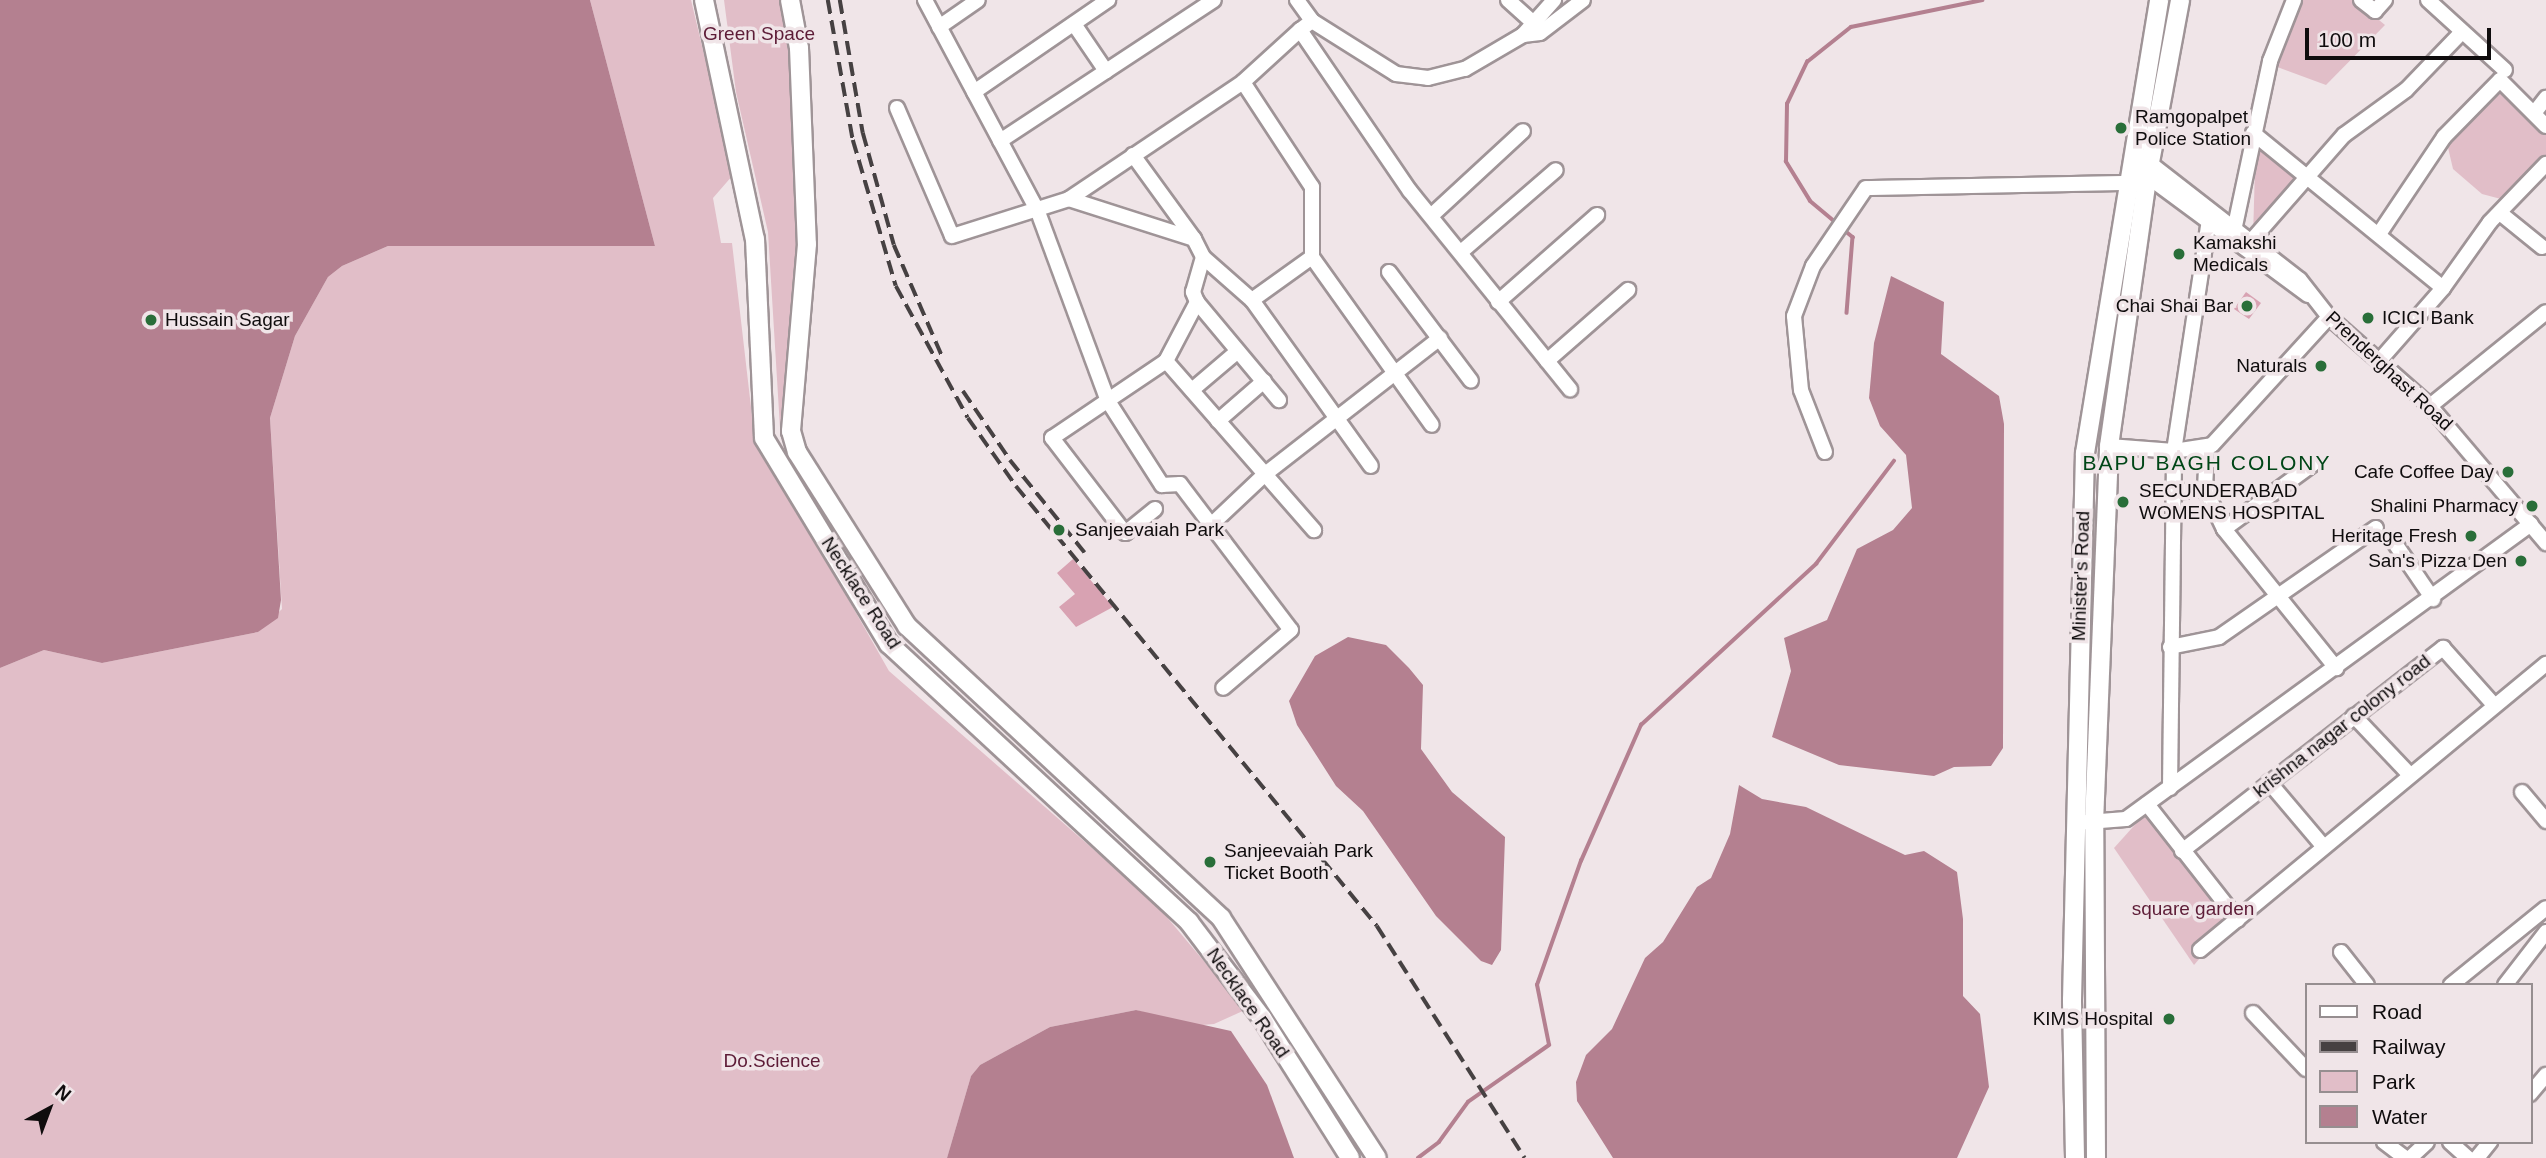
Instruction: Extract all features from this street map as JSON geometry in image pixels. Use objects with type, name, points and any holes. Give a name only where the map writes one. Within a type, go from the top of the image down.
[{"type":"main road","name":"Necklace Road","points":[[704,0],[755,239],[764,438],[889,644],[1189,922],[1262,1018],[1350,1158]]},
{"type":"main road","name":"Necklace Road","points":[[790,0],[799,48],[807,244],[791,431],[804,463],[906,626],[1021,738],[1210,906],[1377,1158]]},
{"type":"main road","name":"Minister's Road","points":[[2075,1158],[2075,823],[2085,453],[2159,4]]},
{"type":"main road","name":"Minister's Road","points":[[2096,1158],[2094,823],[2109,446],[2149,166],[2178,6]]},
{"type":"main road","points":[[764,438],[791,431]]},
{"type":"main road","points":[[889,644],[906,626]]},
{"type":"main road","points":[[1189,922],[1210,906]]},
{"type":"street","points":[[925,0],[1038,212],[1108,401],[1162,485],[1180,484],[1291,630],[1223,688]]},
{"type":"street","points":[[939,27],[978,0]]},
{"type":"street","points":[[974,92],[1108,0]]},
{"type":"street","points":[[1000,141],[1214,0]]},
{"type":"street","points":[[1297,0],[1306,25],[1432,216],[1570,390]]},
{"type":"street","points":[[1508,0],[1531,21]]},
{"type":"street","points":[[1523,35],[1531,21],[1554,0]]},
{"type":"street","points":[[1306,25],[1409,78],[1465,69],[1523,35],[1540,33],[1583,0]]},
{"type":"street","points":[[2235,226],[2270,61],[2294,0]]},
{"type":"street","points":[[2361,0],[2375,11],[2385,0]]},
{"type":"street","points":[[2428,0],[2505,70]]},
{"type":"street","points":[[1074,24],[1106,71]]},
{"type":"street","points":[[897,108],[952,236],[1038,212],[1069,199],[1243,82],[1306,25]]},
{"type":"street","points":[[2252,240],[2307,174],[2344,135],[2406,90],[2462,32]]},
{"type":"street","points":[[2379,234],[2444,137],[2500,80],[2535,112],[2546,126]]},
{"type":"street","points":[[1243,82],[1312,187],[1312,257],[1432,425]]},
{"type":"street","points":[[2535,112],[2546,99]]},
{"type":"street","points":[[1432,216],[1524,131]]},
{"type":"street","points":[[2253,133],[2307,174],[2443,288]]},
{"type":"street","points":[[1133,155],[1195,239],[1203,257],[1252,300],[1371,466]]},
{"type":"street","points":[[2379,360],[2443,288],[2500,213],[2546,164]]},
{"type":"street","name":"Prenderghast Road","points":[[2130,168],[2149,166],[2252,240],[2312,297],[2329,317],[2430,406],[2546,543]]},
{"type":"street","name":"Prenderghast Road","points":[[2149,166],[2209,219],[2312,297]]},
{"type":"street","points":[[1825,452],[1801,390],[1794,316],[1813,266],[1866,188],[2130,168]]},
{"type":"street","points":[[1461,253],[1556,170]]},
{"type":"street","points":[[1069,199],[1195,239]]},
{"type":"street","points":[[2500,213],[2542,247]]},
{"type":"street","points":[[1498,302],[1597,215]]},
{"type":"street","points":[[2170,788],[2174,451],[2209,219]]},
{"type":"street","points":[[1203,257],[1193,292],[1197,302],[1279,400]]},
{"type":"street","points":[[1252,300],[1312,257]]},
{"type":"street","points":[[1390,272],[1471,380]]},
{"type":"street","points":[[1547,360],[1628,290]]},
{"type":"street","points":[[1155,509],[1125,533],[1052,438],[1166,361],[1197,302]]},
{"type":"street","points":[[2430,406],[2546,312]]},
{"type":"street","points":[[2329,317],[2207,448],[2205,489],[2224,529],[2336,667]]},
{"type":"street","points":[[1211,525],[1264,475],[1440,338]]},
{"type":"street","points":[[1192,390],[1238,351]]},
{"type":"street","points":[[1166,361],[1314,530]]},
{"type":"street","points":[[1218,421],[1264,380]]},
{"type":"street","points":[[2109,446],[2174,451],[2207,448]]},
{"type":"street","points":[[2224,529],[2313,464]]},
{"type":"street","points":[[2173,492],[2205,489]]},
{"type":"street","points":[[2075,823],[2126,819],[2433,599],[2531,524]]},
{"type":"street","points":[[2170,647],[2219,637],[2376,528]]},
{"type":"street","points":[[2392,539],[2433,599]]},
{"type":"street","name":"krishna nagar colony road","points":[[2182,851],[2443,648],[2493,704]]},
{"type":"street","points":[[2200,950],[2493,704],[2546,664]]},
{"type":"street","points":[[2354,716],[2409,774]]},
{"type":"street","points":[[2269,782],[2323,846]]},
{"type":"street","points":[[2522,792],[2546,821]]},
{"type":"street","points":[[2147,804],[2238,920]]},
{"type":"street","points":[[2453,983],[2546,908]]},
{"type":"street","points":[[2507,983],[2546,932]]},
{"type":"street","points":[[2341,952],[2365,983]]},
{"type":"street","points":[[2252,1013],[2304,1067]]},
{"type":"street","points":[[2532,1092],[2546,1075]]},
{"type":"street","points":[[2387,1144],[2405,1158]]},
{"type":"street","points":[[2410,1158],[2425,1144]]},
{"type":"street","points":[[2452,1144],[2468,1158]]},
{"type":"street","points":[[2477,1158],[2488,1144]]},
{"type":"green space","name":"Do.Science","points":[[590,0],[691,0],[733,175],[713,198],[721,243],[732,243],[754,433],[889,671],[1155,903],[1245,1010],[1214,1024],[1191,1026],[1136,1010],[1050,1027],[980,1065],[971,1076],[947,1158],[0,1158],[0,668],[44,650],[102,663],[258,632],[282,609],[270,418],[295,336],[328,277],[342,266],[388,246],[655,246]]},
{"type":"green space","name":"Green Space","points":[[724,0],[784,0],[788,18],[799,215],[780,428],[768,232],[736,92]]},
{"type":"green space","points":[[2297,0],[2355,0],[2385,25],[2326,85],[2272,65]]},
{"type":"green space","points":[[2499,84],[2546,131],[2546,176],[2520,204],[2482,194],[2453,169],[2446,139]]},
{"type":"green space","points":[[2256,134],[2305,173],[2253,237]]},
{"type":"green space","name":"square garden","points":[[2150,808],[2237,915],[2194,965],[2114,848]]},
{"type":"water","name":"Hussain Sagar","points":[[0,0],[590,0],[655,246],[388,246],[342,266],[328,277],[295,336],[270,418],[281,600],[278,618],[258,632],[102,663],[44,650],[0,668]]},
{"type":"water","points":[[1891,276],[1944,302],[1941,354],[1999,396],[2004,424],[2003,748],[1991,766],[1954,767],[1934,776],[1839,765],[1772,737],[1791,671],[1784,638],[1827,620],[1857,549],[1893,530],[1912,508],[1906,455],[1880,426],[1869,398],[1874,343]]},
{"type":"water","points":[[1348,637],[1386,645],[1423,685],[1421,749],[1452,792],[1505,837],[1501,950],[1492,965],[1481,961],[1436,916],[1363,811],[1336,786],[1297,725],[1289,701],[1315,656]]},
{"type":"water","points":[[1739,785],[1762,799],[1806,807],[1905,855],[1924,851],[1957,872],[1963,919],[1963,996],[1980,1014],[1989,1087],[1957,1158],[1613,1158],[1577,1101],[1576,1082],[1586,1055],[1612,1029],[1645,958],[1663,942],[1697,887],[1711,878],[1730,834]]},
{"type":"water","points":[[1136,1010],[1231,1031],[1267,1085],[1294,1158],[947,1158],[971,1076],[980,1065],[1050,1027]]},
{"type":"building","name":"Chai Shai Bar","points":[[2246,292],[2261,303],[2249,319],[2234,309]]},
{"type":"building","name":"Sanjeevaiah Park","points":[[1073,559],[1113,607],[1076,627],[1059,607],[1075,594],[1057,573]]},
{"type":"waterway","points":[[1837,224],[1810,201],[1786,162],[1787,104],[1807,62],[1851,27],[1982,0]]},
{"type":"waterway","points":[[1843,229],[1853,237],[1847,313]]},
{"type":"waterway","points":[[1418,1158],[1439,1142],[1468,1102],[1549,1045],[1537,985],[1581,861],[1641,725],[1816,564],[1894,461]]},
{"type":"railway","points":[[828,0],[853,140],[896,286],[968,418],[1016,486],[1377,926],[1525,1158]]},
{"type":"railway","points":[[840,0],[863,133],[894,245],[943,358]]},
{"type":"railway","points":[[963,391],[1010,460],[1085,553]]},
{"type":"place","name":"Ramgopalpet Police Station","points":[[2121,128]]},
{"type":"place","name":"Kamakshi Medicals","points":[[2179,254]]},
{"type":"place","name":"Chai Shai Bar","points":[[2247,306]]},
{"type":"place","name":"ICICI Bank","points":[[2368,318]]},
{"type":"place","name":"Hussain Sagar","points":[[151,320]]},
{"type":"place","name":"Naturals","points":[[2321,366]]},
{"type":"place","name":"Cafe Coffee Day","points":[[2508,472]]},
{"type":"place","name":"SECUNDERABAD WOMENS HOSPITAL","points":[[2123,502]]},
{"type":"place","name":"Shalini Pharmacy","points":[[2532,506]]},
{"type":"place","name":"Sanjeevaiah Park","points":[[1059,530]]},
{"type":"place","name":"Heritage Fresh","points":[[2471,536]]},
{"type":"place","name":"San's Pizza Den","points":[[2521,561]]},
{"type":"place","name":"Sanjeevaiah Park Ticket Booth","points":[[1210,862]]},
{"type":"place","name":"KIMS Hospital","points":[[2169,1019]]},
{"type":"district","name":"BAPU BAGH COLONY","points":[[2207,463]]}]
